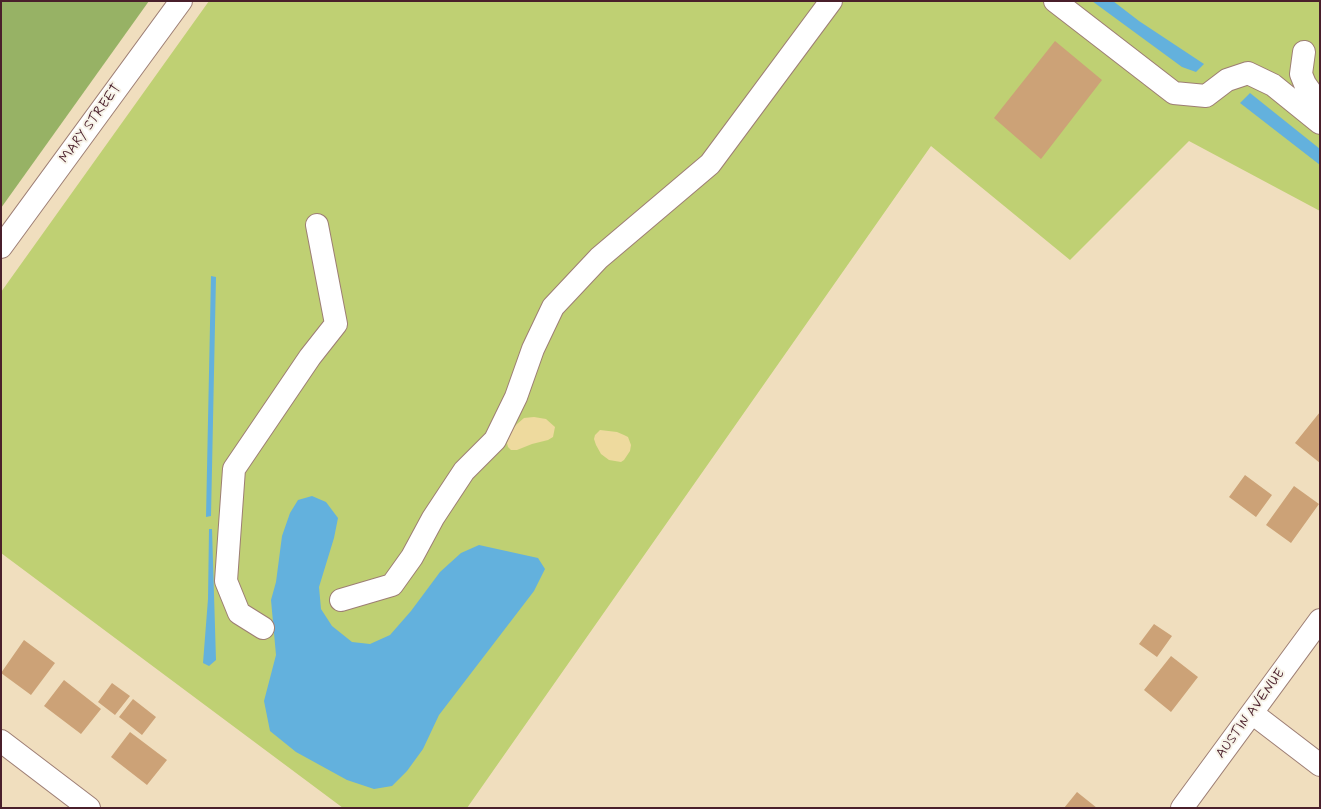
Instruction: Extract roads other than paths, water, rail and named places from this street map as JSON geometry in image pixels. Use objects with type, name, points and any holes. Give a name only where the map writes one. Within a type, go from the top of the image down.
[{"type":"street","name":"MARY STREET","points":[[1,247],[181,1]]},
{"type":"street","points":[[341,600],[392,585],[412,557],[433,518],[464,471],[495,440],[516,397],[533,349],[553,307],[599,258],[710,164],[831,1]]},
{"type":"street","points":[[1055,1],[1174,93],[1206,96],[1227,80],[1248,73],[1273,85],[1320,123]]},
{"type":"street","points":[[1304,52],[1301,74],[1320,105]]},
{"type":"street","points":[[263,628],[239,612],[226,581],[234,468],[310,357],[336,324],[317,225]]},
{"type":"street","name":"AUSTIN AVENUE","points":[[1182,808],[1320,620]]},
{"type":"street","points":[[1252,713],[1320,765]]},
{"type":"street","points":[[1,741],[89,808]]},
{"type":"water","points":[[1092,1],[1113,1],[1139,21],[1204,64],[1196,72],[1182,67]]},
{"type":"water","points":[[1250,93],[1320,149],[1320,165],[1240,103]]},
{"type":"water","points":[[211,276],[216,277],[211,516],[206,517]]},
{"type":"water","points":[[312,496],[326,502],[338,518],[334,538],[319,587],[321,609],[332,626],[352,642],[370,644],[390,635],[411,611],[440,572],[461,553],[479,545],[538,558],[545,569],[534,591],[439,715],[423,749],[407,771],[392,786],[374,789],[347,780],[296,752],[270,731],[264,701],[276,655],[271,600],[276,582],[282,536],[290,513],[298,500]]},
{"type":"water","points":[[209,529],[212,529],[216,660],[209,666],[203,663],[208,599]]}]
